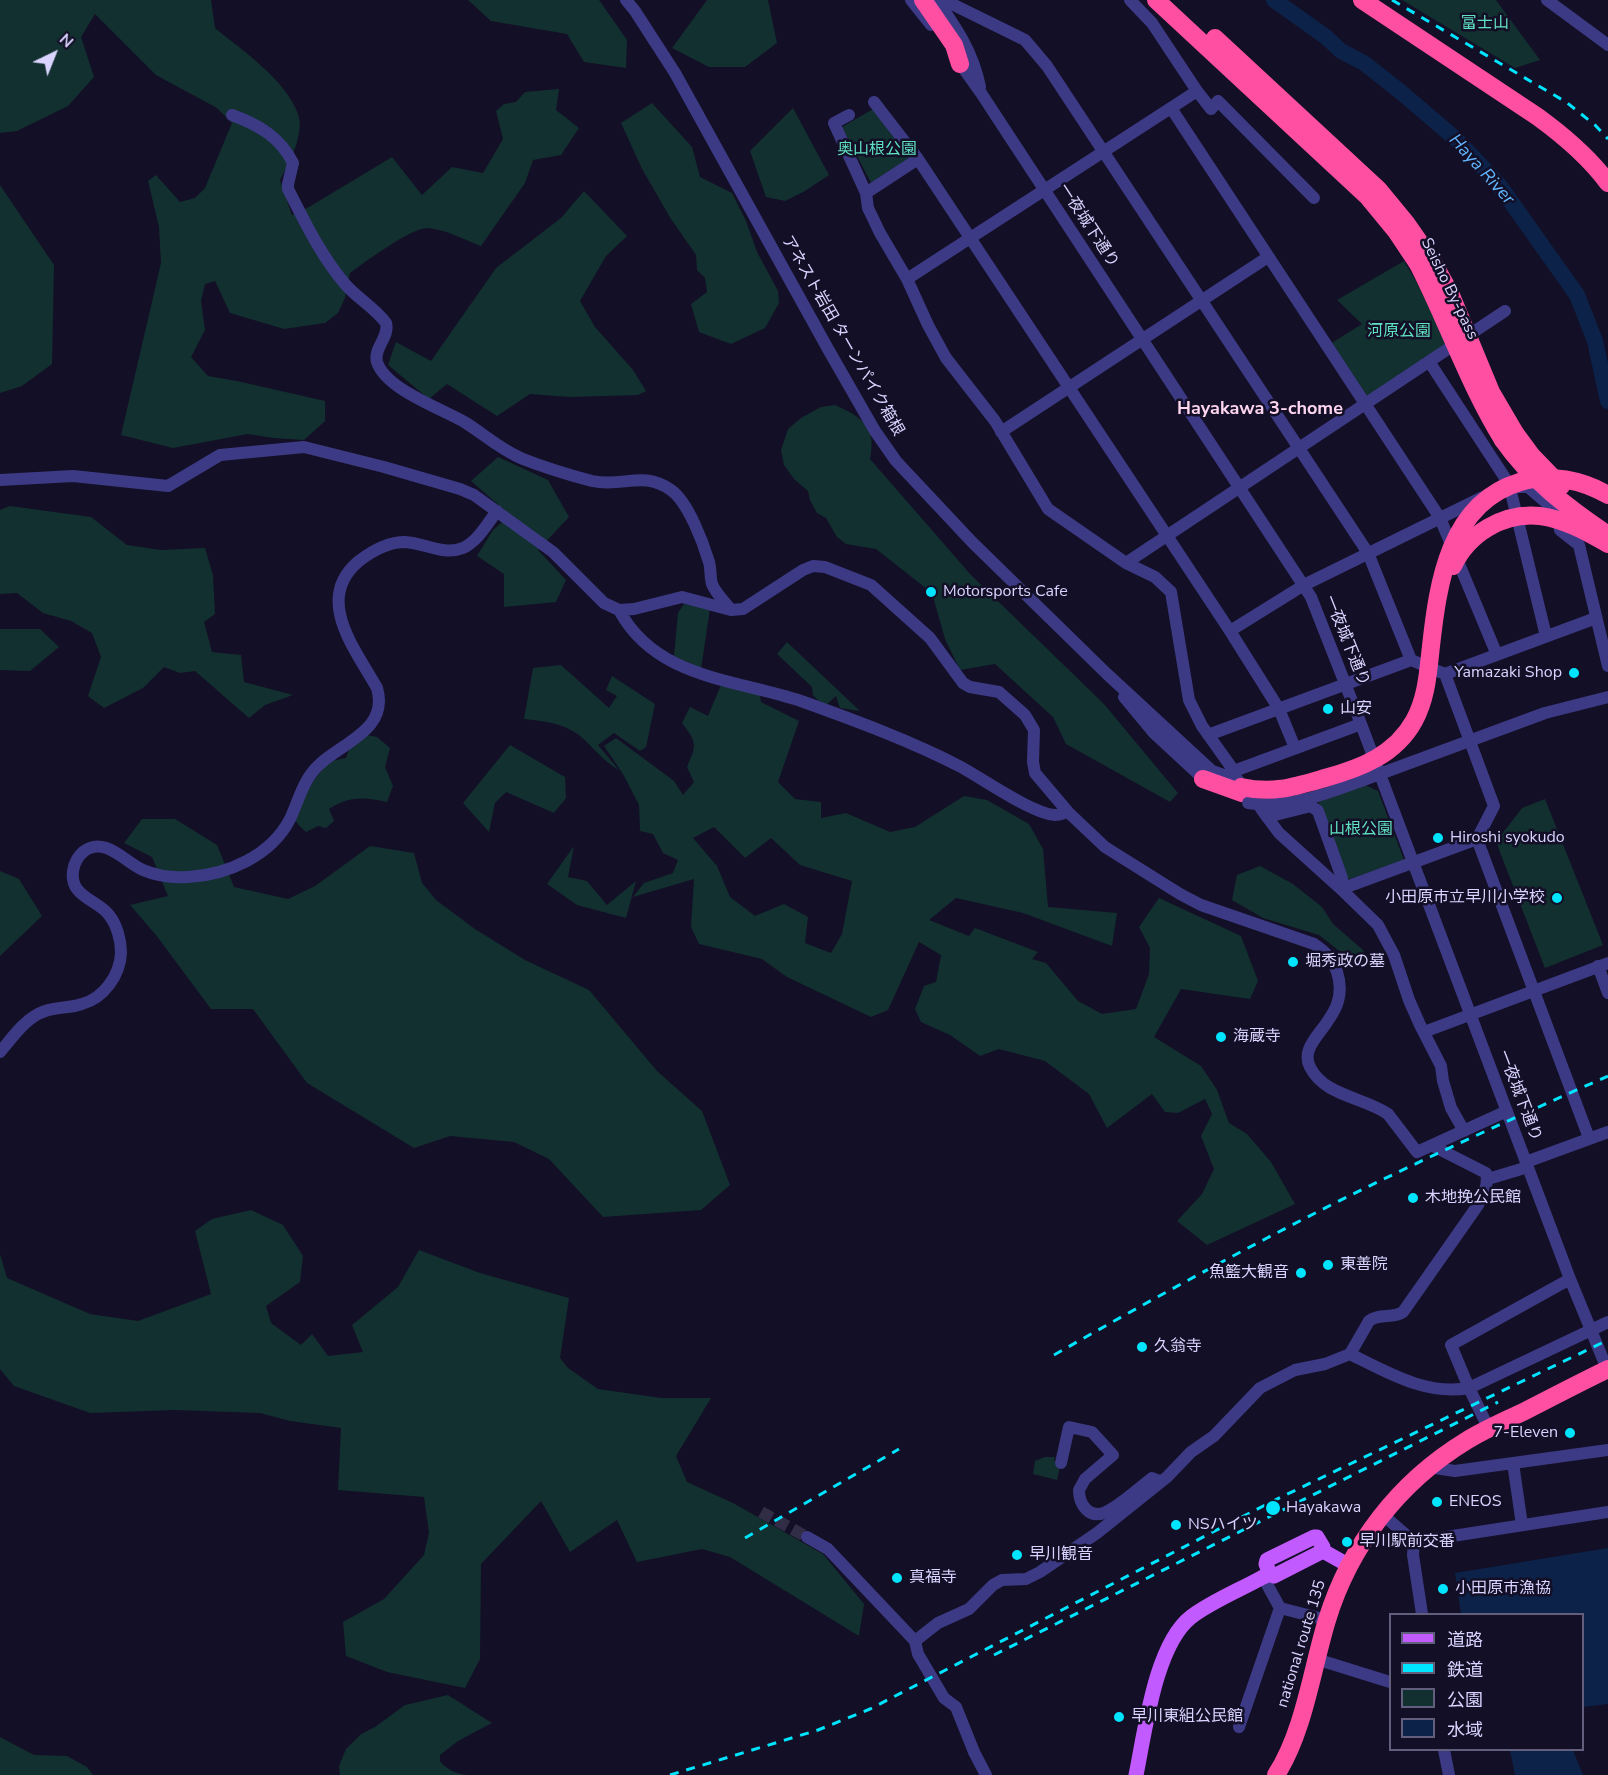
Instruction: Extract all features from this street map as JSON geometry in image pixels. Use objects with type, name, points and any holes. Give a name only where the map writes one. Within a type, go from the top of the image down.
[{"type":"highway","points":[[924,0],[954,45],[960,64]]},
{"type":"highway","name":"Seisho By-pass","points":[[1156,0],[1360,189],[1424,262],[1450,293],[1491,392],[1518,438],[1558,483],[1608,521]]},
{"type":"highway","name":"Seisho By-pass","points":[[1174,0],[1378,189],[1406,223],[1479,399],[1507,446],[1540,484],[1608,535]]},
{"type":"highway","points":[[1362,0],[1560,133],[1590,161],[1608,183]]},
{"type":"highway","points":[[1241,787],[1263,791],[1284,789],[1358,768],[1379,758],[1403,736],[1414,720],[1425,690],[1440,583],[1447,559],[1463,525],[1482,501],[1512,484],[1538,478],[1575,481],[1608,495]]},
{"type":"highway","points":[[1207,775],[1241,787],[1279,796],[1362,773],[1385,761],[1406,743],[1422,718],[1430,694],[1445,594],[1452,569],[1467,545],[1480,533],[1508,519],[1521,516],[1540,516],[1571,525],[1608,544]]},
{"type":"highway","name":"national route 135","points":[[1276,1775],[1286,1759],[1297,1731],[1337,1589],[1348,1565],[1382,1514],[1403,1489],[1428,1467],[1468,1439],[1607,1369]]},
{"type":"main road","points":[[1136,1775],[1158,1673],[1177,1633],[1192,1616],[1266,1575],[1274,1576],[1323,1551],[1348,1565]]},
{"type":"street","name":"アネスト岩田 ターンパイク箱根","points":[[626,0],[675,73],[875,431],[896,461],[1038,609],[1107,674],[1153,732],[1207,775]]},
{"type":"street","name":"一夜城下通り","points":[[911,0],[981,93],[1304,585],[1319,615],[1346,684],[1570,1279],[1607,1369]]},
{"type":"street","points":[[937,0],[966,42],[976,68],[981,93]]},
{"type":"street","points":[[944,0],[1025,40],[1047,66],[1368,553],[1411,660]]},
{"type":"street","points":[[1130,0],[1152,23],[1197,91],[1211,108],[1218,100],[1314,198]]},
{"type":"street","points":[[1547,0],[1608,45]]},
{"type":"street","points":[[907,279],[1197,91]]},
{"type":"street","points":[[874,102],[918,159],[972,239],[1230,631],[1279,709],[1295,748]]},
{"type":"street","points":[[1171,108],[1440,518],[1497,655]]},
{"type":"street","points":[[232,115],[272,134],[294,163],[288,189],[309,230],[329,264],[345,285],[386,323],[386,333],[377,362],[388,376],[430,406],[464,422],[496,445],[523,458],[565,474],[594,481],[611,483],[651,479],[671,490],[688,512],[708,560],[712,583],[731,610]]},
{"type":"street","points":[[849,115],[834,123],[866,193],[868,208],[876,225],[907,279],[946,358],[961,375],[1001,432],[1048,509],[1126,563],[1155,577],[1171,592],[1189,700],[1208,735],[1241,787],[1279,833],[1378,925],[1394,955],[1409,1000],[1441,1066],[1451,1108],[1464,1131]]},
{"type":"street","points":[[866,193],[918,159]]},
{"type":"street","points":[[1001,432],[1268,257]]},
{"type":"street","points":[[1126,563],[1505,312]]},
{"type":"street","points":[[1430,363],[1509,486],[1546,636]]},
{"type":"street","points":[[0,480],[73,476],[168,486],[220,455],[304,447],[460,489],[474,495],[553,552],[604,603],[619,610],[634,609],[682,597],[731,610],[749,607],[803,570],[813,566],[831,568],[871,585],[930,638],[963,683],[970,687],[999,692],[1025,716],[1034,730],[1035,773],[1068,812],[1105,848],[1201,905],[1322,948],[1336,968],[1341,995],[1330,1018],[1307,1053],[1310,1067],[1320,1080],[1348,1097],[1388,1113],[1417,1152],[1507,1111]]},
{"type":"street","points":[[1230,631],[1304,585],[1440,518],[1509,486],[1528,487],[1557,512],[1560,530],[1579,545],[1608,666]]},
{"type":"street","points":[[0,1052],[29,1019],[51,1008],[75,1006],[90,1001],[105,990],[115,975],[121,954],[115,923],[108,913],[77,890],[73,867],[76,860],[84,852],[103,847],[113,850],[143,870],[159,875],[188,878],[214,873],[237,865],[254,858],[267,848],[288,822],[307,780],[319,765],[356,739],[370,726],[377,713],[380,698],[377,688],[340,619],[339,594],[346,576],[362,559],[390,544],[417,543],[446,551],[465,547],[477,537],[497,511]]},
{"type":"street","points":[[619,610],[647,647],[706,677],[783,696],[837,714],[960,767],[1045,812],[1059,815],[1068,812]]},
{"type":"street","points":[[1208,735],[1411,660],[1445,674],[1596,618]]},
{"type":"street","points":[[1341,889],[1477,839],[1494,806],[1445,674]]},
{"type":"street","points":[[1241,787],[1262,805],[1303,799],[1358,782],[1545,713],[1608,697]]},
{"type":"street","points":[[1241,787],[1295,748],[1361,724]]},
{"type":"street","points":[[1241,787],[1279,782],[1350,762],[1372,753]]},
{"type":"street","points":[[1267,817],[1311,806],[1318,811],[1342,878],[1341,889]]},
{"type":"street","points":[[1477,839],[1589,1138]]},
{"type":"street","points":[[1424,1032],[1603,965],[1608,993]]},
{"type":"street","points":[[1488,1179],[1608,1132]]},
{"type":"street","points":[[915,1641],[938,1623],[969,1609],[993,1585],[1002,1580],[1026,1579],[1048,1567],[1097,1533],[1161,1482],[1191,1452],[1221,1429],[1260,1388],[1295,1370],[1325,1364],[1350,1354],[1369,1321],[1374,1317],[1399,1315],[1403,1312],[1478,1205],[1488,1179],[1485,1173],[1433,1146]]},
{"type":"street","points":[[1489,1429],[1451,1345],[1570,1279]]},
{"type":"street","points":[[1350,1354],[1428,1388],[1460,1390],[1469,1388],[1608,1322]]},
{"type":"street","points":[[1061,1462],[1069,1427],[1092,1432],[1113,1455],[1086,1479],[1079,1490],[1082,1505],[1092,1513],[1105,1512],[1152,1478],[1161,1482]]},
{"type":"street","points":[[1428,1467],[1455,1471],[1608,1450]]},
{"type":"street","points":[[1513,1463],[1522,1525]]},
{"type":"street","points":[[1414,1542],[1608,1512]]},
{"type":"street","points":[[1382,1514],[1414,1542]]},
{"type":"street","points":[[807,1537],[828,1549],[915,1641],[918,1654],[944,1698],[956,1707],[986,1775]]},
{"type":"street","points":[[1414,1542],[1413,1555],[1422,1613]]},
{"type":"street","points":[[1239,1727],[1280,1608],[1266,1575]]},
{"type":"street","points":[[1280,1608],[1327,1620]]},
{"type":"street","points":[[1316,1659],[1389,1682]]},
{"type":"street","points":[[1444,1751],[1449,1775]]},
{"type":"green space","points":[[0,0],[211,0],[215,28],[274,78],[292,101],[298,114],[300,122],[298,139],[280,180],[292,215],[392,157],[422,195],[452,167],[483,173],[503,139],[496,111],[504,104],[516,102],[525,92],[559,89],[556,110],[579,128],[561,155],[533,160],[525,183],[481,246],[434,229],[420,229],[410,233],[350,273],[345,298],[338,313],[325,323],[284,329],[230,313],[215,281],[205,284],[201,301],[205,330],[191,357],[208,376],[325,401],[325,421],[304,440],[248,434],[173,448],[121,435],[161,263],[159,227],[148,181],[156,175],[180,202],[195,198],[205,188],[232,123],[217,108],[156,75],[95,14],[81,37],[94,77],[68,106],[17,131],[0,133]]},
{"type":"green space","points":[[468,0],[599,0],[627,40],[626,68],[584,62],[567,34],[491,21]]},
{"type":"green space","points":[[707,0],[768,0],[777,43],[745,67],[709,67],[672,48]]},
{"type":"green space","name":"富士山","points":[[1402,0],[1496,0],[1540,60],[1515,68]]},
{"type":"green space","points":[[652,103],[692,147],[700,177],[732,193],[746,221],[757,252],[778,291],[779,303],[765,328],[731,344],[699,332],[691,304],[707,292],[705,278],[697,270],[696,255],[671,219],[642,169],[621,123]]},
{"type":"green space","points":[[793,108],[829,175],[785,201],[766,197],[750,151]]},
{"type":"green space","name":"奥山根公園","points":[[873,109],[909,158],[871,183],[842,127]]},
{"type":"green space","points":[[0,185],[54,265],[52,364],[22,386],[0,393]]},
{"type":"green space","points":[[584,191],[627,236],[606,256],[580,301],[595,327],[633,370],[646,391],[638,395],[569,397],[530,394],[497,416],[447,384],[429,399],[388,365],[396,342],[431,361],[496,268],[561,218]]},
{"type":"green space","name":"河原公園","points":[[1404,261],[1448,346],[1366,398],[1330,344],[1362,324],[1337,300]]},
{"type":"green space","points":[[835,405],[853,414],[865,424],[871,439],[870,459],[971,575],[1104,704],[1178,793],[1170,802],[1066,744],[1053,717],[995,664],[960,670],[945,639],[932,593],[876,549],[846,544],[837,537],[826,518],[817,513],[808,491],[794,479],[784,465],[781,450],[788,429],[801,418],[821,407]]},
{"type":"green space","points":[[498,457],[548,480],[569,517],[538,550],[566,580],[556,602],[504,607],[504,574],[477,556],[493,530],[510,515],[471,481]]},
{"type":"green space","points":[[10,506],[91,517],[127,545],[161,550],[205,548],[213,575],[215,614],[204,622],[212,652],[241,655],[244,682],[293,695],[265,705],[249,718],[195,671],[180,673],[164,667],[143,688],[104,708],[88,696],[101,657],[92,633],[71,621],[43,613],[17,593],[0,594],[0,510]]},
{"type":"green space","points":[[684,604],[710,609],[701,669],[674,656],[678,613]]},
{"type":"green space","points":[[0,629],[40,629],[59,647],[30,671],[0,670]]},
{"type":"green space","points":[[787,642],[860,711],[840,708],[836,696],[824,707],[813,695],[812,687],[777,654]]},
{"type":"green space","points":[[561,665],[609,708],[617,696],[606,690],[612,676],[655,704],[646,747],[640,751],[614,733],[598,745],[619,770],[573,731],[553,723],[524,719],[533,668]]},
{"type":"green space","points":[[723,680],[759,690],[761,702],[799,721],[778,782],[795,799],[821,802],[821,818],[846,813],[890,832],[915,827],[964,796],[987,800],[1029,824],[1043,849],[1048,907],[1117,913],[1112,946],[1023,913],[956,898],[929,920],[969,936],[975,928],[1038,952],[1032,959],[1046,963],[1078,1001],[1102,1014],[1136,1009],[1149,974],[1150,948],[1139,927],[1159,898],[1241,936],[1258,981],[1250,999],[1181,989],[1154,1037],[1201,1066],[1217,1090],[1229,1123],[1247,1134],[1271,1162],[1295,1204],[1207,1245],[1177,1221],[1202,1194],[1214,1169],[1201,1136],[1212,1114],[1205,1099],[1178,1113],[1165,1112],[1152,1094],[1107,1128],[1089,1094],[1045,1061],[999,1049],[980,1056],[950,1035],[921,1022],[915,1009],[924,986],[936,982],[941,955],[919,942],[888,1010],[871,1017],[787,977],[762,959],[699,944],[691,927],[694,879],[633,897],[644,883],[673,873],[678,860],[663,853],[653,834],[640,831],[639,805],[623,774],[604,746],[616,738],[674,781],[683,795],[694,782],[687,767],[694,744],[691,735],[682,723],[690,707],[708,716]],"holes":[[[714,827],[745,858],[771,838],[800,865],[852,881],[842,934],[831,953],[805,943],[808,917],[784,904],[755,916],[730,897],[717,866],[693,838]]]},
{"type":"green space","points":[[362,734],[377,737],[390,748],[385,767],[393,786],[387,802],[364,799],[344,802],[329,809],[334,821],[326,828],[318,826],[306,832],[296,821],[302,800],[324,768],[332,762],[346,758],[350,746]]},
{"type":"green space","points":[[510,745],[565,777],[566,798],[554,813],[506,792],[495,803],[489,832],[463,803]]},
{"type":"green space","name":"山根公園","points":[[1365,785],[1378,791],[1404,860],[1347,880],[1318,801]]},
{"type":"green space","points":[[1545,799],[1603,945],[1545,968],[1496,842],[1522,808]]},
{"type":"green space","points":[[142,819],[175,819],[217,845],[234,887],[288,899],[315,886],[370,846],[414,853],[422,883],[436,900],[475,929],[525,960],[589,990],[657,1071],[702,1111],[730,1185],[701,1210],[603,1217],[549,1159],[514,1142],[450,1136],[414,1148],[307,1083],[253,1009],[211,1009],[156,935],[130,905],[168,896],[152,857],[124,843]]},
{"type":"green space","points":[[574,846],[568,877],[587,881],[607,905],[636,881],[626,918],[577,905],[547,884]]},
{"type":"green space","points":[[1260,866],[1293,884],[1322,907],[1333,924],[1363,950],[1368,962],[1338,950],[1319,935],[1263,918],[1232,900],[1237,875]]},
{"type":"green space","points":[[0,871],[19,879],[42,916],[0,956]]},
{"type":"green space","points":[[251,1210],[283,1225],[303,1256],[300,1282],[266,1306],[271,1323],[301,1345],[312,1334],[328,1356],[363,1352],[352,1325],[398,1287],[419,1250],[480,1273],[569,1298],[560,1358],[568,1368],[598,1389],[661,1398],[711,1398],[676,1456],[687,1482],[733,1503],[823,1554],[864,1604],[859,1636],[730,1557],[702,1549],[637,1562],[617,1520],[570,1552],[541,1501],[481,1564],[480,1659],[465,1688],[387,1672],[346,1656],[343,1622],[384,1599],[424,1555],[429,1533],[424,1497],[338,1490],[341,1428],[290,1421],[260,1413],[175,1410],[90,1413],[14,1386],[0,1369],[0,1254],[7,1278],[90,1314],[138,1321],[211,1294],[195,1231],[212,1219]]},
{"type":"green space","points":[[1045,1457],[1055,1457],[1054,1461],[1061,1463],[1057,1480],[1033,1474],[1035,1461]]},
{"type":"green space","points":[[448,1695],[492,1723],[458,1741],[440,1755],[440,1761],[449,1769],[468,1775],[340,1775],[339,1766],[346,1749],[361,1734],[375,1727],[405,1705]]},
{"type":"green space","points":[[0,1737],[34,1755],[67,1756],[87,1767],[93,1775],[0,1775]]},
{"type":"water","points":[[1608,1548],[1608,1704],[1584,1707],[1584,1613],[1461,1613],[1455,1573]]},
{"type":"water","points":[[1510,1751],[1573,1751],[1583,1775],[1515,1775]]},
{"type":"waterway","name":"Haya River","points":[[1274,0],[1326,37],[1341,51],[1364,63],[1402,93],[1457,140],[1499,185],[1577,295],[1595,341],[1608,401]]},
{"type":"tunnel","points":[[761,1512],[807,1537]]},
{"type":"railway","points":[[1392,0],[1566,102],[1595,125],[1608,139]]},
{"type":"railway","points":[[1054,1355],[1194,1277],[1335,1203],[1608,1076]]},
{"type":"railway","points":[[670,1775],[818,1730],[870,1709],[1271,1502],[1608,1340]]},
{"type":"railway","points":[[994,1655],[1498,1402]]},
{"type":"railway","points":[[745,1538],[899,1449]]},
{"type":"place","name":"Motorsports Cafe","points":[[931,592]]},
{"type":"place","name":"Yamazaki Shop","points":[[1574,673]]},
{"type":"place","name":"山安","points":[[1328,709]]},
{"type":"place","name":"Hiroshi syokudo","points":[[1438,838]]},
{"type":"place","name":"小田原市立早川小学校","points":[[1557,898]]},
{"type":"place","name":"堀秀政の墓","points":[[1293,962]]},
{"type":"place","name":"海蔵寺","points":[[1221,1037]]},
{"type":"place","name":"木地挽公民館","points":[[1413,1198]]},
{"type":"place","name":"東善院","points":[[1328,1265]]},
{"type":"place","name":"魚籃大観音","points":[[1301,1273]]},
{"type":"place","name":"久翁寺","points":[[1142,1347]]},
{"type":"place","name":"7-Eleven","points":[[1570,1433]]},
{"type":"place","name":"ENEOS","points":[[1437,1502]]},
{"type":"place","name":"Hayakawa","points":[[1273,1508]]},
{"type":"place","name":"NSハイツ","points":[[1176,1525]]},
{"type":"place","name":"早川駅前交番","points":[[1347,1542]]},
{"type":"place","name":"早川観音","points":[[1017,1555]]},
{"type":"place","name":"真福寺","points":[[897,1578]]},
{"type":"place","name":"小田原市漁協","points":[[1443,1589]]},
{"type":"place","name":"早川東組公民館","points":[[1119,1717]]},
{"type":"district","name":"Hayakawa 3-chome","points":[[1260,410]]}]
